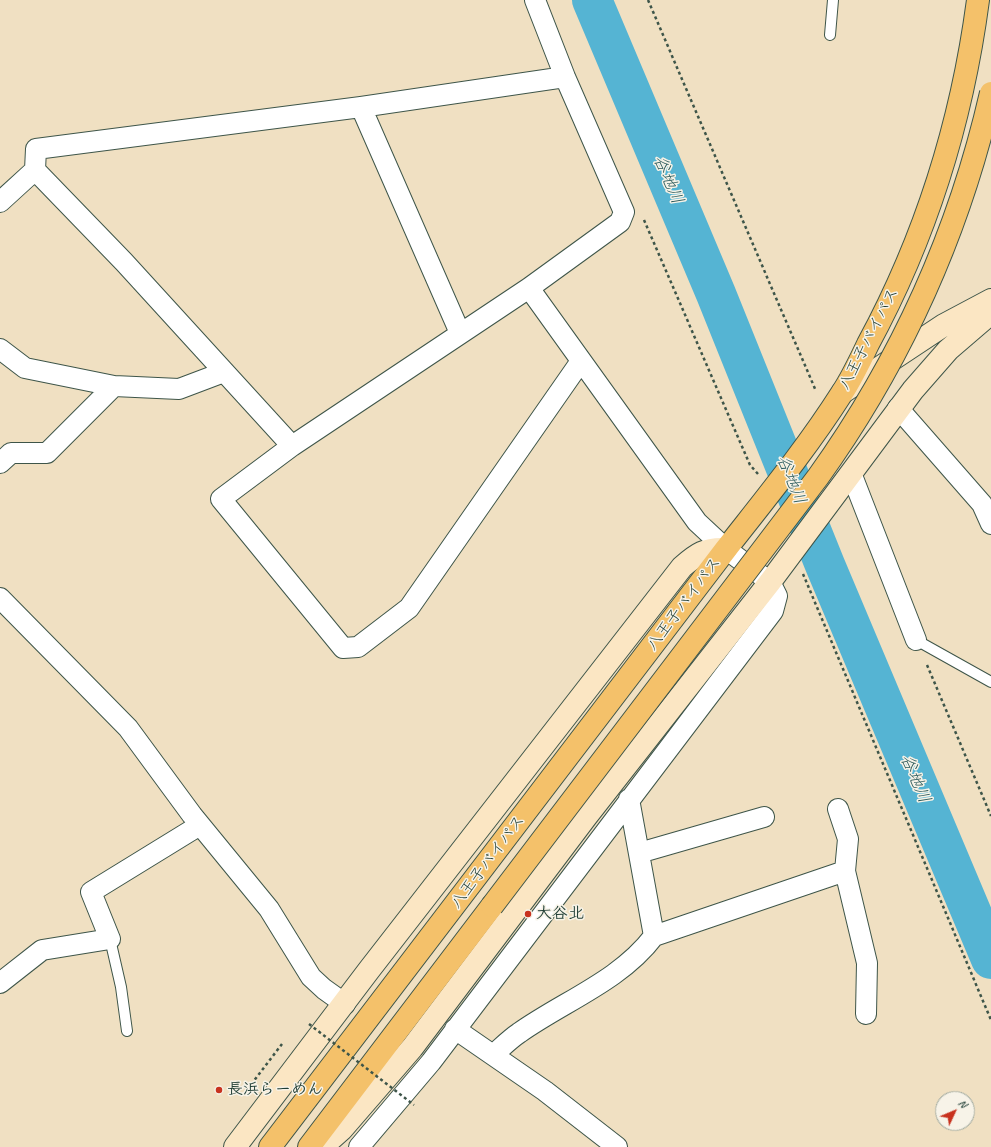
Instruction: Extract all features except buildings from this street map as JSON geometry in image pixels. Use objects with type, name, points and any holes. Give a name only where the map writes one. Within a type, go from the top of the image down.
[{"type":"highway","name":"八王子バイパス","points":[[270,1147],[726,549],[772,492],[843,392],[880,322],[903,274],[938,180],[964,84],[978,0]]},
{"type":"highway","name":"八王子バイパス","points":[[309,1147],[814,483],[865,408],[910,326],[936,269],[970,175],[991,94]]},
{"type":"street","points":[[535,0],[565,77],[624,212],[620,222],[529,288],[292,446],[221,499],[342,648],[358,647],[408,608],[581,361]]},
{"type":"street","points":[[0,202],[35,170],[36,149],[361,107],[565,77]]},
{"type":"street","points":[[361,107],[460,333]]},
{"type":"street","points":[[35,170],[124,262],[292,446]]},
{"type":"street","points":[[359,1147],[431,1062],[773,611],[777,596],[770,582],[726,549],[697,522],[529,288]]},
{"type":"street","points":[[843,392],[944,324],[991,300]]},
{"type":"street","points":[[322,1147],[342,1129],[412,1048],[586,817],[770,582],[898,408],[948,350],[991,313]]},
{"type":"street","points":[[0,349],[25,368],[114,386],[179,389],[224,372]]},
{"type":"street","points":[[0,463],[11,453],[47,453],[114,386]]},
{"type":"street","points":[[898,408],[982,504],[991,524]]},
{"type":"street","points":[[849,476],[916,640]]},
{"type":"street","points":[[235,1147],[345,1004],[369,970],[682,567],[697,555],[712,548],[726,549]]},
{"type":"street","points":[[0,598],[128,728],[200,825],[269,909],[311,977],[324,989],[345,1004]]},
{"type":"street","points":[[629,799],[654,936]]},
{"type":"street","points":[[838,809],[848,839],[845,871],[867,963],[866,1014]]},
{"type":"street","points":[[639,853],[764,817]]},
{"type":"street","points":[[0,983],[42,950],[110,939],[91,892],[200,825]]},
{"type":"street","points":[[493,1055],[519,1033],[585,993],[635,957],[654,936],[845,871]]},
{"type":"street","points":[[455,1029],[545,1091],[617,1147]]},
{"type":"street","points":[[412,1048],[431,1062]]},
{"type":"lane","points":[[830,35],[833,0]]},
{"type":"lane","points":[[916,640],[991,682]]},
{"type":"lane","points":[[110,939],[121,987],[127,1031]]},
{"type":"path","points":[[648,0],[812,383],[825,419]]},
{"type":"path","points":[[643,218],[750,465],[772,492]]},
{"type":"path","points":[[792,552],[806,579],[991,1020]]},
{"type":"path","points":[[916,640],[991,816]]},
{"type":"path","points":[[309,1024],[414,1105]]},
{"type":"waterway","name":"谷地川","points":[[592,0],[716,294],[825,565],[991,959]]},
{"type":"place","name":"大谷北","points":[[528,914]]},
{"type":"place","name":"長浜らーめん","points":[[219,1090]]}]
